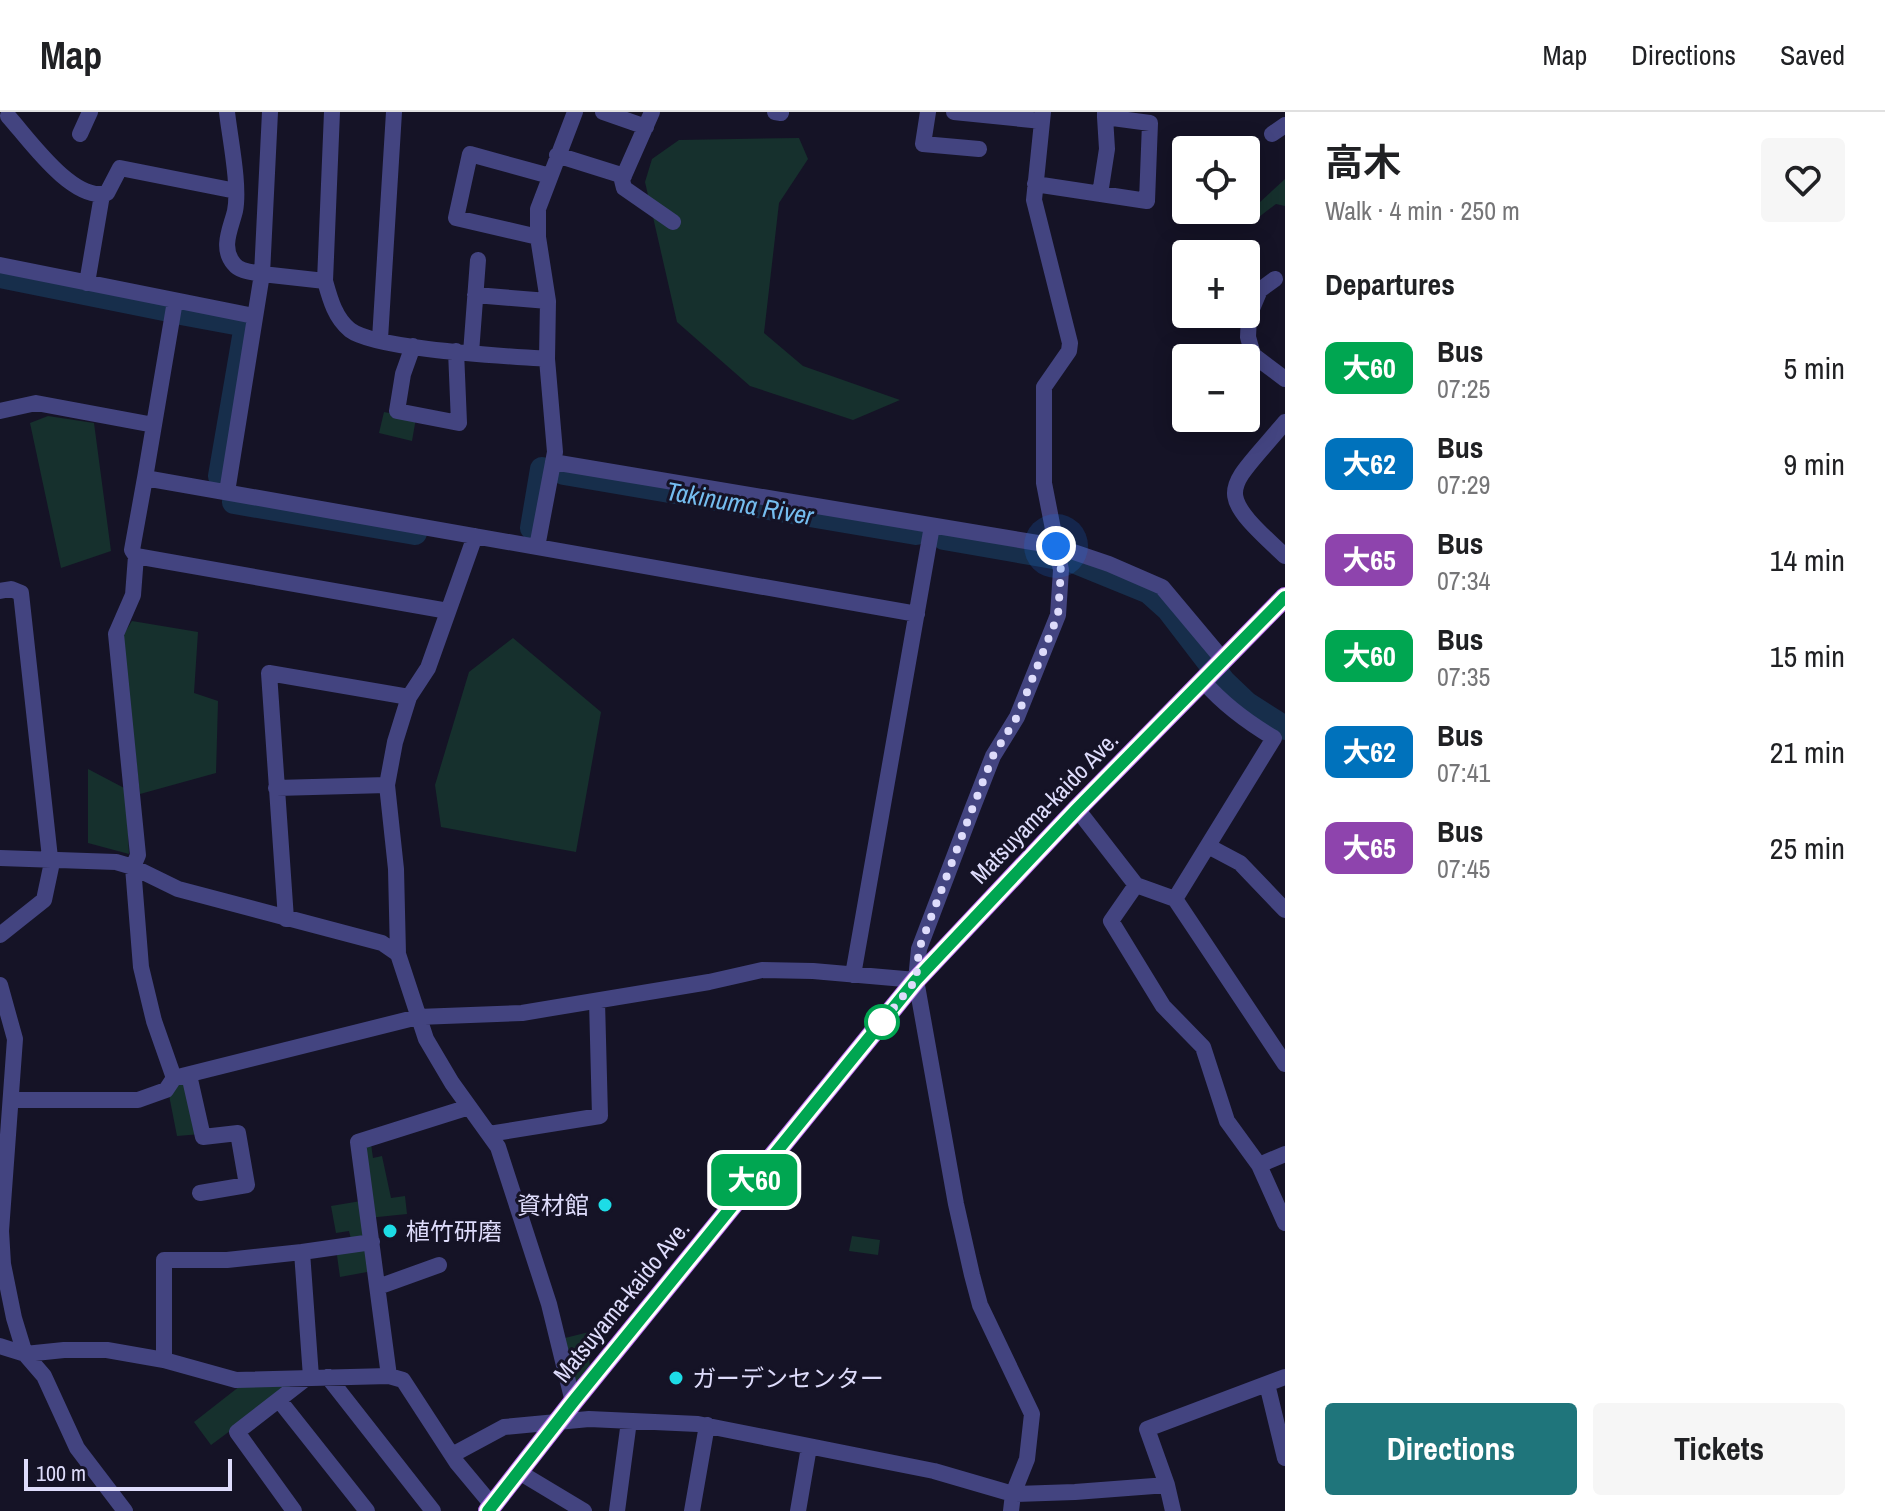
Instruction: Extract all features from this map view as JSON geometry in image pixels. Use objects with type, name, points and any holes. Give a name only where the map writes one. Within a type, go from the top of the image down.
[{"type":"main road","name":"Matsuyama-kaido Ave.","points":[[490,1508],[916,980],[1077,809],[1282,605]]},
{"type":"street","points":[[80,134],[90,112]]},
{"type":"street","points":[[227,112],[236,191],[236,209],[228,234],[228,251],[233,263],[239,269],[262,274],[325,281]]},
{"type":"street","points":[[227,492],[262,274],[270,112]]},
{"type":"street","points":[[332,112],[325,281],[333,310],[348,329],[360,335],[413,346],[547,359]]},
{"type":"street","points":[[380,339],[394,112]]},
{"type":"street","points":[[537,547],[555,452],[547,359],[548,301],[538,237],[538,209],[575,112]]},
{"type":"street","points":[[603,112],[649,119],[622,180],[624,188],[673,222]]},
{"type":"street","points":[[775,112],[781,113]]},
{"type":"street","points":[[928,112],[923,144],[979,149]]},
{"type":"street","points":[[954,112],[1043,116],[1034,200],[1070,343],[1069,351],[1044,387],[1044,483],[1061,570],[1058,615],[1017,717],[993,756],[973,807],[919,949],[916,980],[956,1204],[980,1305],[1032,1414],[1027,1459],[1013,1494],[1011,1511]]},
{"type":"street","points":[[1035,184],[1100,194],[1147,201],[1150,123],[1105,114],[1107,149],[1100,194]]},
{"type":"street","points":[[7,116],[34,149],[79,188],[98,196],[107,193],[120,168],[236,191]]},
{"type":"street","points":[[538,237],[456,218],[470,154],[550,176]]},
{"type":"street","points":[[557,155],[624,176]]},
{"type":"street","points":[[87,283],[102,195]]},
{"type":"street","points":[[413,346],[403,374],[397,411],[459,423],[464,352],[478,260]]},
{"type":"street","points":[[0,265],[254,316]]},
{"type":"street","points":[[1275,279],[1260,290],[1249,316],[1248,337],[1253,355],[1285,379]]},
{"type":"street","points":[[475,295],[548,301]]},
{"type":"street","points":[[175,301],[132,550],[136,556],[133,595],[116,634],[138,855],[133,867],[141,967],[154,1021],[182,1076],[203,1137],[238,1133],[247,1185],[200,1193]]},
{"type":"street","points":[[0,411],[36,403],[154,425]]},
{"type":"street","points":[[1285,422],[1240,474],[1233,491],[1237,508],[1247,521],[1285,556]]},
{"type":"street","points":[[553,462],[1056,546],[1162,587],[1214,672],[1223,703],[1243,720],[1274,738],[1175,899]]},
{"type":"street","points":[[145,478],[917,614]]},
{"type":"street","points":[[853,975],[932,526]]},
{"type":"street","points":[[475,536],[428,668],[409,697],[395,742],[387,785],[396,869],[398,954],[426,1039],[498,1147],[549,1304],[573,1402]]},
{"type":"street","points":[[136,556],[448,611]]},
{"type":"street","points":[[0,591],[11,589],[21,593],[51,867],[44,900],[0,935]]},
{"type":"street","points":[[286,919],[269,673],[409,697]]},
{"type":"street","points":[[276,788],[387,785]]},
{"type":"street","points":[[1077,809],[1136,885],[1175,899],[1285,1064]]},
{"type":"street","points":[[1208,846],[1240,863],[1285,910]]},
{"type":"street","points":[[0,858],[116,862],[178,889],[382,943],[398,954]]},
{"type":"street","points":[[1136,885],[1111,921],[1163,1006],[1203,1047],[1227,1121],[1259,1165],[1285,1223]]},
{"type":"street","points":[[11,1100],[138,1100],[166,1090],[182,1076],[216,1065],[418,1017],[522,1013],[762,970],[916,980]]},
{"type":"street","points":[[1,992],[15,1039],[11,1100],[4,1138],[1,1231],[3,1264],[14,1318],[25,1354],[44,1376],[77,1448],[121,1510]]},
{"type":"street","points":[[489,1134],[600,1116],[597,1001]]},
{"type":"street","points":[[389,1376],[358,1142],[469,1107]]},
{"type":"street","points":[[1259,1165],[1285,1154]]},
{"type":"street","points":[[164,1360],[164,1260],[227,1260],[372,1242]]},
{"type":"street","points":[[302,1252],[310,1377]]},
{"type":"street","points":[[378,1287],[439,1265]]},
{"type":"street","points":[[0,1346],[25,1354],[107,1350],[164,1360],[236,1380],[389,1376],[403,1380],[490,1508]]},
{"type":"street","points":[[294,1511],[237,1432],[310,1377]]},
{"type":"street","points":[[328,1377],[433,1511]]},
{"type":"street","points":[[1173,1511],[1147,1429],[1285,1377]]},
{"type":"street","points":[[1267,1384],[1285,1458]]},
{"type":"street","points":[[279,1400],[367,1511]]},
{"type":"street","points":[[452,1455],[504,1427],[589,1419],[707,1425],[934,1471],[1013,1494],[1167,1485]]},
{"type":"street","points":[[617,1511],[629,1421]]},
{"type":"street","points":[[692,1511],[707,1425]]},
{"type":"street","points":[[798,1511],[809,1447]]},
{"type":"street","points":[[519,1472],[584,1511]]},
{"type":"green space","points":[[799,138],[808,159],[779,203],[764,333],[803,366],[900,400],[853,420],[750,386],[677,322],[645,182],[652,159],[679,140]]},
{"type":"green space","points":[[1285,179],[1285,206],[1276,204],[1260,216],[1260,202]]},
{"type":"green space","points":[[384,412],[416,418],[412,441],[379,433]]},
{"type":"green space","points":[[48,416],[94,423],[111,551],[61,568],[30,423]]},
{"type":"green space","points":[[132,621],[198,632],[194,693],[218,701],[216,773],[140,794],[122,637]]},
{"type":"green space","points":[[513,638],[601,712],[576,852],[441,827],[435,785],[469,672]]},
{"type":"green space","points":[[88,769],[126,789],[129,854],[88,843]]},
{"type":"green space","points":[[186,1074],[201,1134],[177,1136],[169,1095]]},
{"type":"green space","points":[[371,1144],[373,1158],[382,1156],[391,1198],[405,1196],[407,1214],[368,1218],[359,1146]]},
{"type":"green space","points":[[361,1201],[363,1236],[351,1239],[349,1231],[336,1233],[331,1206]]},
{"type":"green space","points":[[852,1236],[880,1240],[878,1255],[849,1251]]},
{"type":"green space","points":[[367,1246],[367,1272],[340,1277],[336,1248]]},
{"type":"green space","points":[[609,1327],[612,1330],[589,1357],[590,1368],[579,1382],[571,1379],[561,1339]]},
{"type":"green space","points":[[296,1382],[211,1445],[194,1422],[240,1386]]},
{"type":"waterway","points":[[0,276],[164,309]]},
{"type":"waterway","points":[[181,313],[246,325],[220,476]]},
{"type":"waterway","points":[[532,528],[542,469]]},
{"type":"waterway","name":"Takinuma River","points":[[564,473],[916,533]]},
{"type":"waterway","points":[[234,502],[415,533]]},
{"type":"waterway","name":"Takinuma River","points":[[944,538],[1053,557]]},
{"type":"waterway","name":"Takinuma River","points":[[1068,559],[1149,592],[1168,609],[1224,682],[1246,703],[1285,728]]},
{"type":"bus line","name":"大60","points":[[488,1511],[916,980],[995,894],[1285,597]]},
{"type":"place","name":"資材館","points":[[605,1205]]},
{"type":"place","name":"植竹研磨","points":[[390,1231]]},
{"type":"place","name":"ガーデンセンター","points":[[676,1378]]},
{"type":"route","points":[[882,1022],[879,1026],[916,980],[919,949],[973,807],[993,756],[1017,717],[1058,615],[1061,570],[1056,546]]}]
